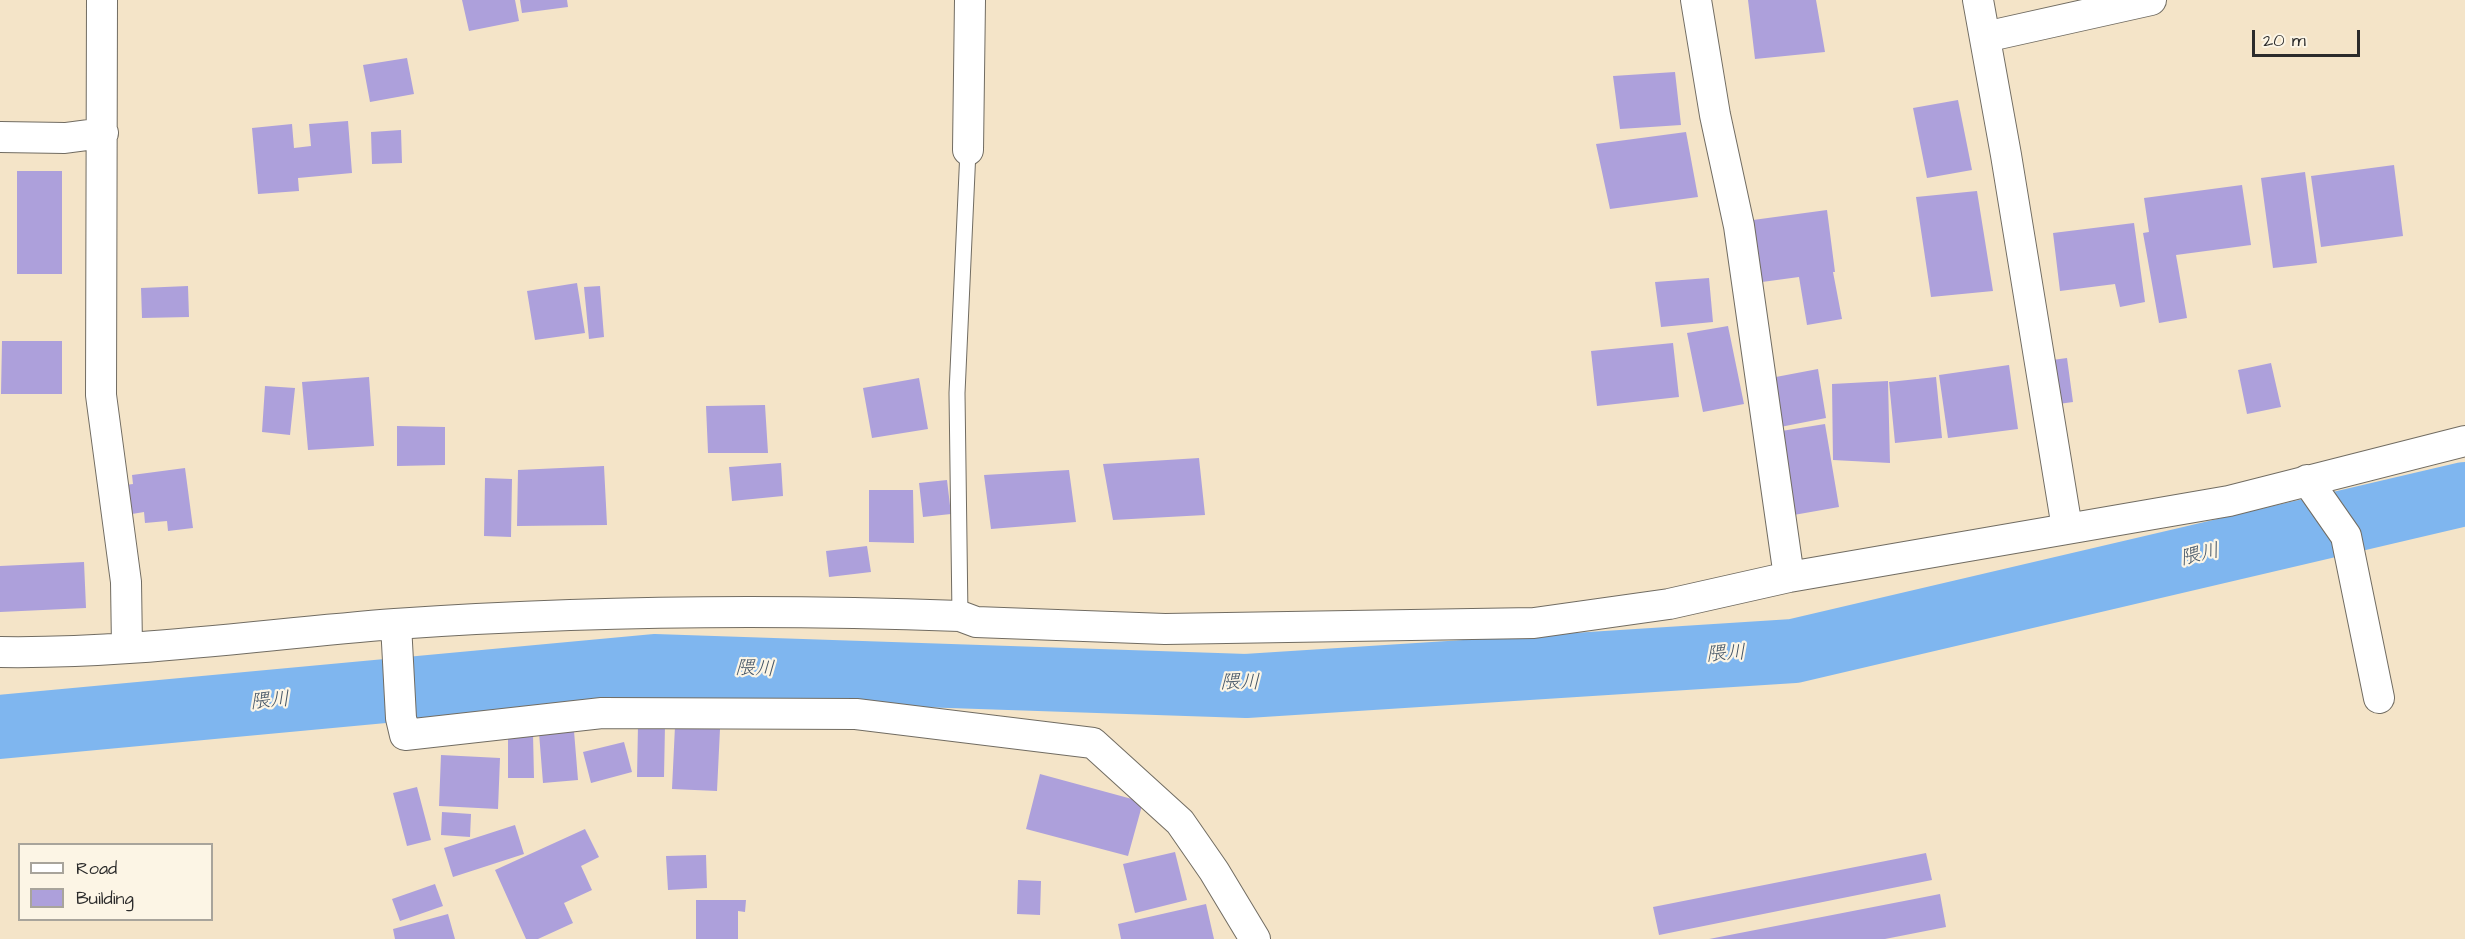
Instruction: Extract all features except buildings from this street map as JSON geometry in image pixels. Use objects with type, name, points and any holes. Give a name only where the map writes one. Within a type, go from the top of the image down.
[{"type":"street","points":[[102,0],[101,395],[126,582],[127,647]]},
{"type":"street","points":[[968,150],[970,0]]},
{"type":"street","points":[[1696,0],[1715,115],[1739,226],[1789,577]]},
{"type":"street","points":[[1978,0],[2006,155],[2067,528]]},
{"type":"street","points":[[1985,37],[2151,0]]},
{"type":"street","points":[[0,137],[65,138],[103,133]]},
{"type":"street","points":[[0,652],[396,638],[564,616],[829,611],[960,616],[976,621],[1165,629],[1534,623],[1669,604],[1789,577],[2229,501],[2465,441]]},
{"type":"street","points":[[2307,480],[2346,536],[2379,698]]},
{"type":"street","points":[[396,638],[401,718],[405,735],[602,713],[856,714],[1093,742],[1180,822],[1214,871],[1255,939]]},
{"type":"lane","points":[[960,616],[957,393],[968,150]]},
{"type":"waterway","name":"隈川","points":[[0,727],[654,666],[1246,686],[1794,651],[2465,494]]}]
